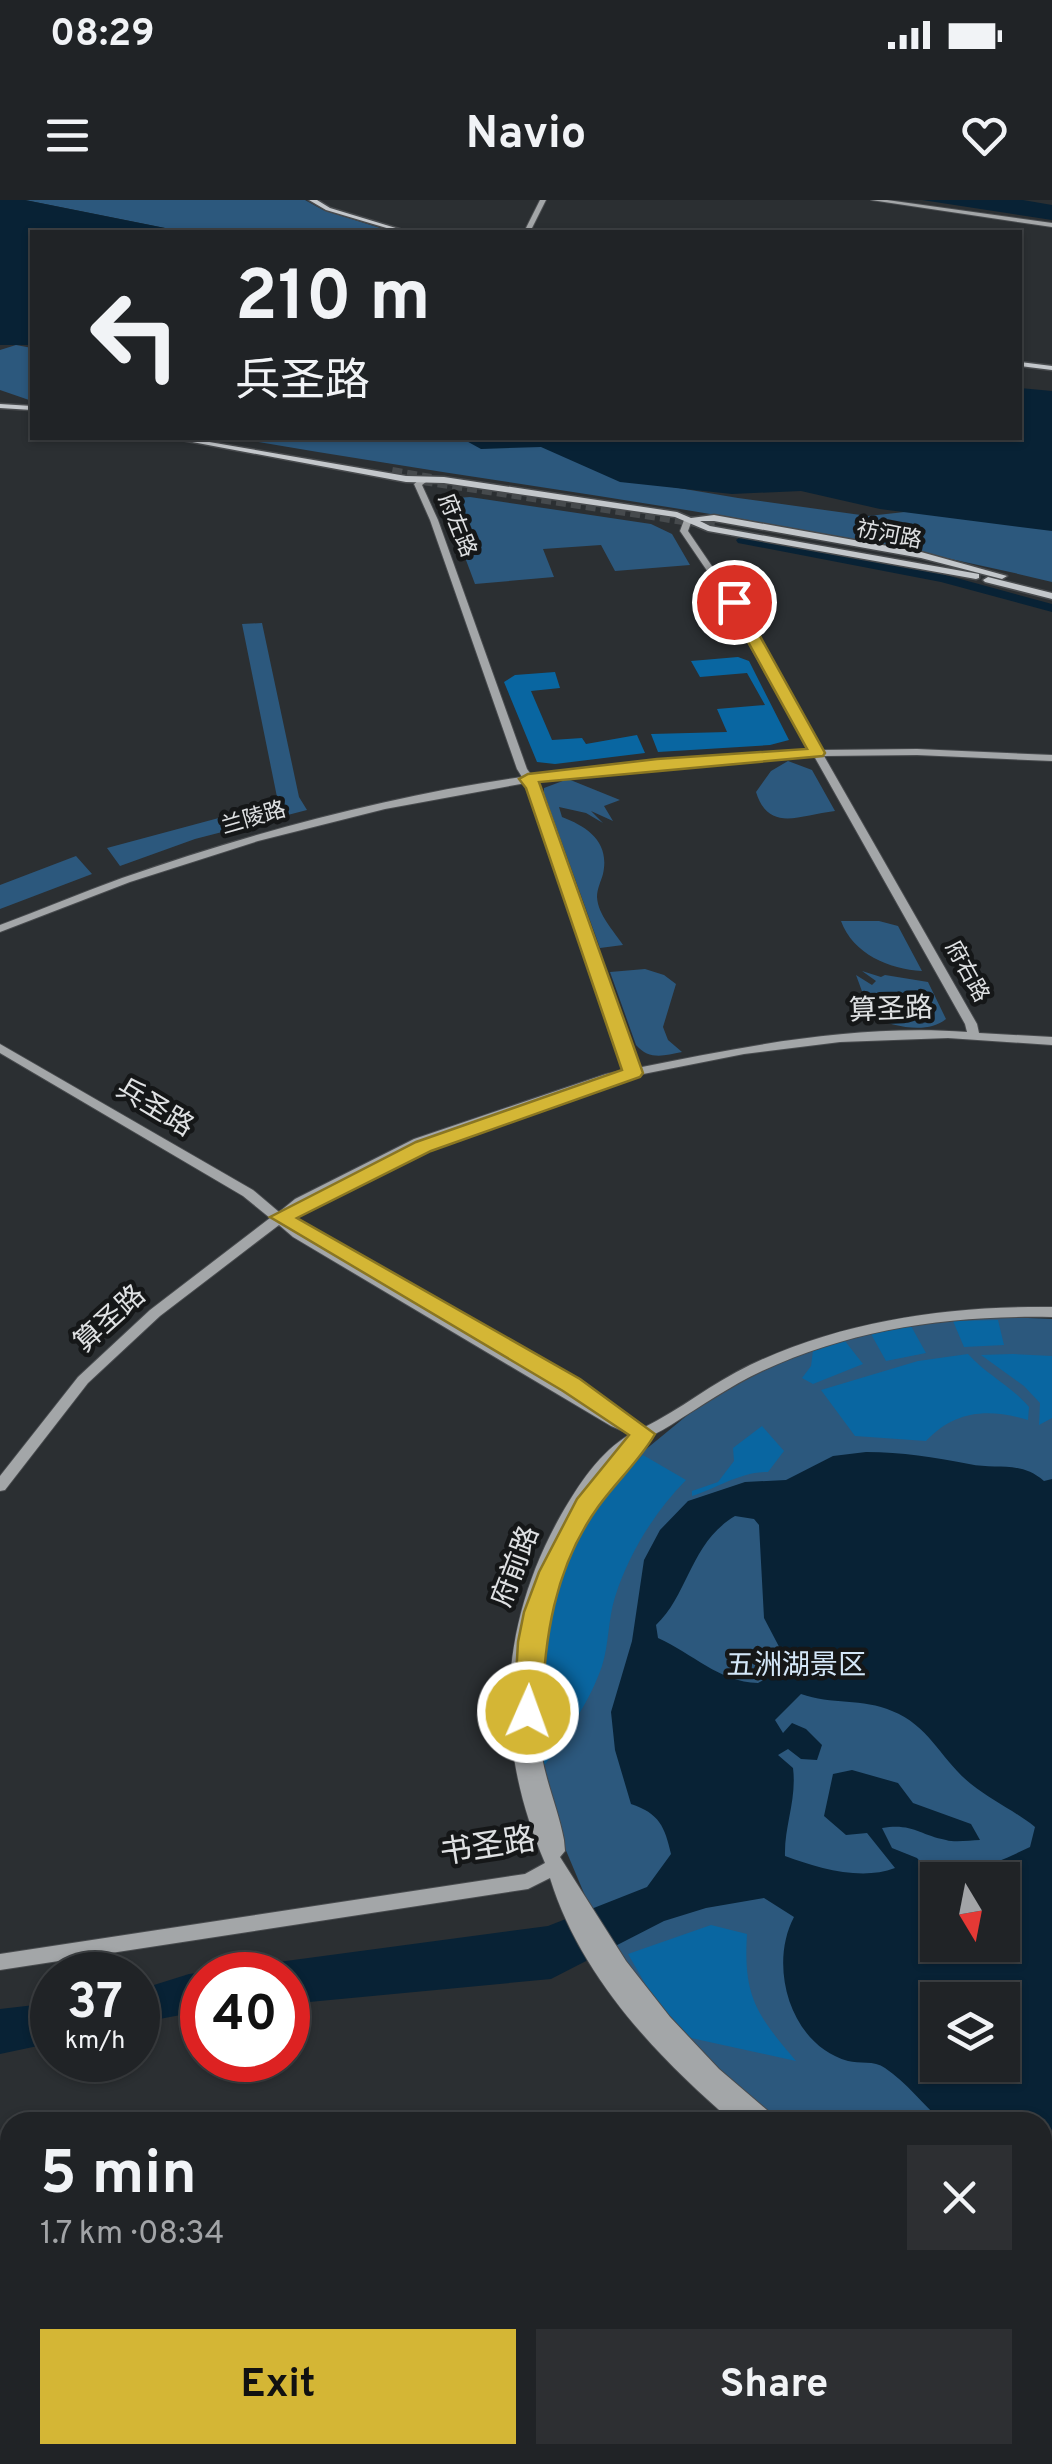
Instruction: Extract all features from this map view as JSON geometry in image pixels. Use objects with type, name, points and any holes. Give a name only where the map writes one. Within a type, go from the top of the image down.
[{"type":"main road","points":[[312,200],[328,209],[403,230]]},
{"type":"main road","points":[[320,200],[402,230]]},
{"type":"main road","points":[[1022,362],[1052,366]]},
{"type":"main road","points":[[0,396],[30,410]]},
{"type":"main road","points":[[0,407],[30,410]]},
{"type":"main road","points":[[188,440],[393,474]]},
{"type":"main road","points":[[198,440],[393,474]]},
{"type":"main road","points":[[211,440],[436,485],[671,522],[714,518],[820,536],[921,555],[1002,576]]},
{"type":"main road","points":[[220,440],[393,474]]},
{"type":"main road","points":[[688,520],[708,528],[976,576]]},
{"type":"main road","name":"祊河路","points":[[716,524],[817,539],[1002,576],[1052,593],[858,550],[716,524]]},
{"type":"main road","name":"算圣路","points":[[974,1036],[1052,1038]]},
{"type":"street","points":[[528,230],[542,200]]},
{"type":"street","points":[[874,200],[1052,225]]},
{"type":"street","name":"府左路","points":[[426,480],[423,486],[633,1073]]},
{"type":"street","name":"府右路","points":[[688,520],[684,531],[817,753],[974,1036]]},
{"type":"street","name":"兰陵路","points":[[0,926],[121,881],[247,841],[408,800],[528,779],[657,764],[817,753],[1052,757]]},
{"type":"street","name":"算圣路","points":[[0,1469],[74,1376],[251,1229],[424,1147],[633,1073],[802,1047],[974,1036]]},
{"type":"street","name":"兵圣路","points":[[0,1052],[256,1207],[280,1217],[298,1234],[616,1422],[644,1434]]},
{"type":"street","name":"算圣路","points":[[0,1486],[83,1380],[116,1348],[210,1269],[280,1217]]},
{"type":"street","name":"府前路","points":[[736,2112],[654,2034],[572,1901],[556,1866],[556,1843],[534,1759],[528,1712],[537,1612],[586,1505],[644,1434],[757,1365],[839,1335],[933,1315],[1052,1309]]},
{"type":"street","name":"书圣路","points":[[0,1953],[556,1866]]},
{"type":"street","name":"书圣路","points":[[0,1962],[514,1884],[556,1866]]},
{"type":"street","name":"府前路","points":[[621,1981],[664,2027],[756,2112]]},
{"type":"green space","points":[[25,200],[305,200],[323,210],[387,230],[175,230]]},
{"type":"green space","points":[[16,345],[30,348],[30,400],[0,390],[0,350]]},
{"type":"green space","points":[[247,440],[490,440],[535,444],[631,480],[738,498],[868,516],[923,510],[1052,529],[1052,582],[849,538]]},
{"type":"green space","points":[[470,497],[651,524],[672,534],[690,565],[615,571],[601,545],[543,549],[554,577],[475,584],[443,499]]},
{"type":"green space","points":[[262,623],[299,797],[307,810],[195,839],[120,866],[107,848],[278,802],[242,624]]},
{"type":"green space","points":[[788,761],[812,770],[835,811],[798,818],[769,813],[756,792],[771,771]]},
{"type":"green space","points":[[568,779],[620,800],[604,806],[613,821],[591,811],[603,823],[586,813],[559,807],[562,817],[588,831],[600,845],[604,863],[598,904],[623,945],[600,948],[544,793],[544,788]]},
{"type":"green space","points":[[76,856],[92,874],[0,909],[0,885]]},
{"type":"green space","points":[[841,921],[879,921],[898,926],[922,971],[874,958],[854,942]]},
{"type":"green space","points":[[645,969],[676,984],[663,1027],[668,1040],[682,1052],[651,1055],[636,1045],[610,972]]},
{"type":"green space","points":[[862,971],[928,982],[946,1019],[936,1025],[911,1028],[860,1011],[850,1005],[863,994],[856,975],[872,985],[876,981]]},
{"type":"green space","name":"五洲湖景区","points":[[977,1316],[1052,1319],[1052,2112],[770,2112],[709,2063],[628,1967],[586,1898],[554,1822],[541,1769],[539,1665],[550,1592],[589,1510],[628,1464],[690,1413],[750,1375],[831,1341],[911,1324]]},
{"type":"shaded area","points":[[0,200],[25,200],[175,230],[30,230],[30,345],[0,345]]},
{"type":"shaded area","points":[[922,200],[1023,200],[1052,205],[1052,220]]},
{"type":"shaded area","points":[[1022,388],[1052,391],[1052,531],[880,509],[801,491],[732,494],[620,482],[541,447],[481,449],[465,440],[1022,440]]},
{"type":"shaded area","points":[[738,657],[749,661],[789,740],[770,745],[658,752],[651,734],[727,732],[717,709],[765,705],[747,673],[700,677],[691,661]]},
{"type":"shaded area","points":[[555,672],[560,688],[531,691],[552,740],[582,738],[586,744],[637,735],[645,753],[555,764],[537,762],[504,682],[515,675]]},
{"type":"shaded area","points":[[998,1320],[1004,1345],[964,1347],[953,1321]]},
{"type":"shaded area","points":[[911,1326],[926,1353],[886,1361],[871,1334]]},
{"type":"shaded area","points":[[845,1341],[863,1364],[813,1384],[802,1378],[811,1366],[813,1351]]},
{"type":"shaded area","points":[[968,1354],[1029,1407],[1028,1420],[973,1414],[949,1423],[926,1441],[855,1436],[821,1390],[918,1361]]},
{"type":"shaded area","points":[[981,1355],[1052,1356],[1052,1418],[1039,1425],[1040,1403],[1024,1386]]},
{"type":"shaded area","points":[[762,1426],[784,1451],[768,1472],[739,1477],[692,1496],[692,1491],[718,1482],[734,1461],[733,1448]]},
{"type":"shaded area","points":[[866,1452],[1017,1468],[1044,1481],[1052,1479],[1052,2112],[932,2112],[885,2068],[848,2061],[828,2052],[811,2039],[799,2021],[784,1980],[786,1937],[794,1917],[764,1898],[706,1908],[664,1921],[551,1979],[310,2002],[310,1958],[548,1926],[647,1887],[671,1854],[659,1822],[631,1804],[615,1750],[611,1712],[632,1641],[644,1560],[660,1530],[688,1501],[745,1482],[786,1480],[833,1456]],"holes":[[[735,1516],[754,1519],[759,1525],[764,1618],[786,1660],[782,1670],[758,1683],[731,1678],[658,1638],[656,1625],[720,1527]],[[801,1694],[870,1704],[916,1725],[971,1784],[1035,1827],[1030,1847],[995,1862],[1020,1862],[1020,1962],[920,1962],[920,1862],[892,1848],[882,1828],[909,1828],[950,1841],[980,1840],[971,1824],[913,1803],[898,1783],[852,1770],[833,1774],[824,1816],[846,1835],[867,1833],[895,1868],[854,1873],[785,1856],[793,1768],[778,1755],[788,1749],[801,1759],[817,1760],[822,1745],[806,1729],[792,1723],[783,1733],[775,1720]]]},
{"type":"shaded area","points":[[643,1455],[686,1480],[663,1506],[635,1549],[613,1605],[597,1679],[577,1718],[544,1766],[544,1671],[561,1575],[588,1519]]},
{"type":"shaded area","points":[[711,1925],[747,1934],[747,1974],[755,2004],[796,2061],[691,2038],[668,2023],[628,1954]]},
{"type":"shaded area","points":[[180,1977],[180,2015],[160,2019],[160,1983]]},
{"type":"shaded area","points":[[30,2006],[30,2048],[0,2054],[0,2009]]},
{"type":"waterway","points":[[742,540],[942,578],[1052,608]]},
{"type":"tunnel","points":[[392,472],[431,479]]},
{"type":"tunnel","points":[[423,480],[716,525]]},
{"type":"route","points":[[528,1712],[531,1642],[552,1572],[586,1505],[644,1434],[572,1385],[326,1240],[280,1217],[424,1147],[633,1073],[528,779],[657,764],[817,753],[734,602]]}]
